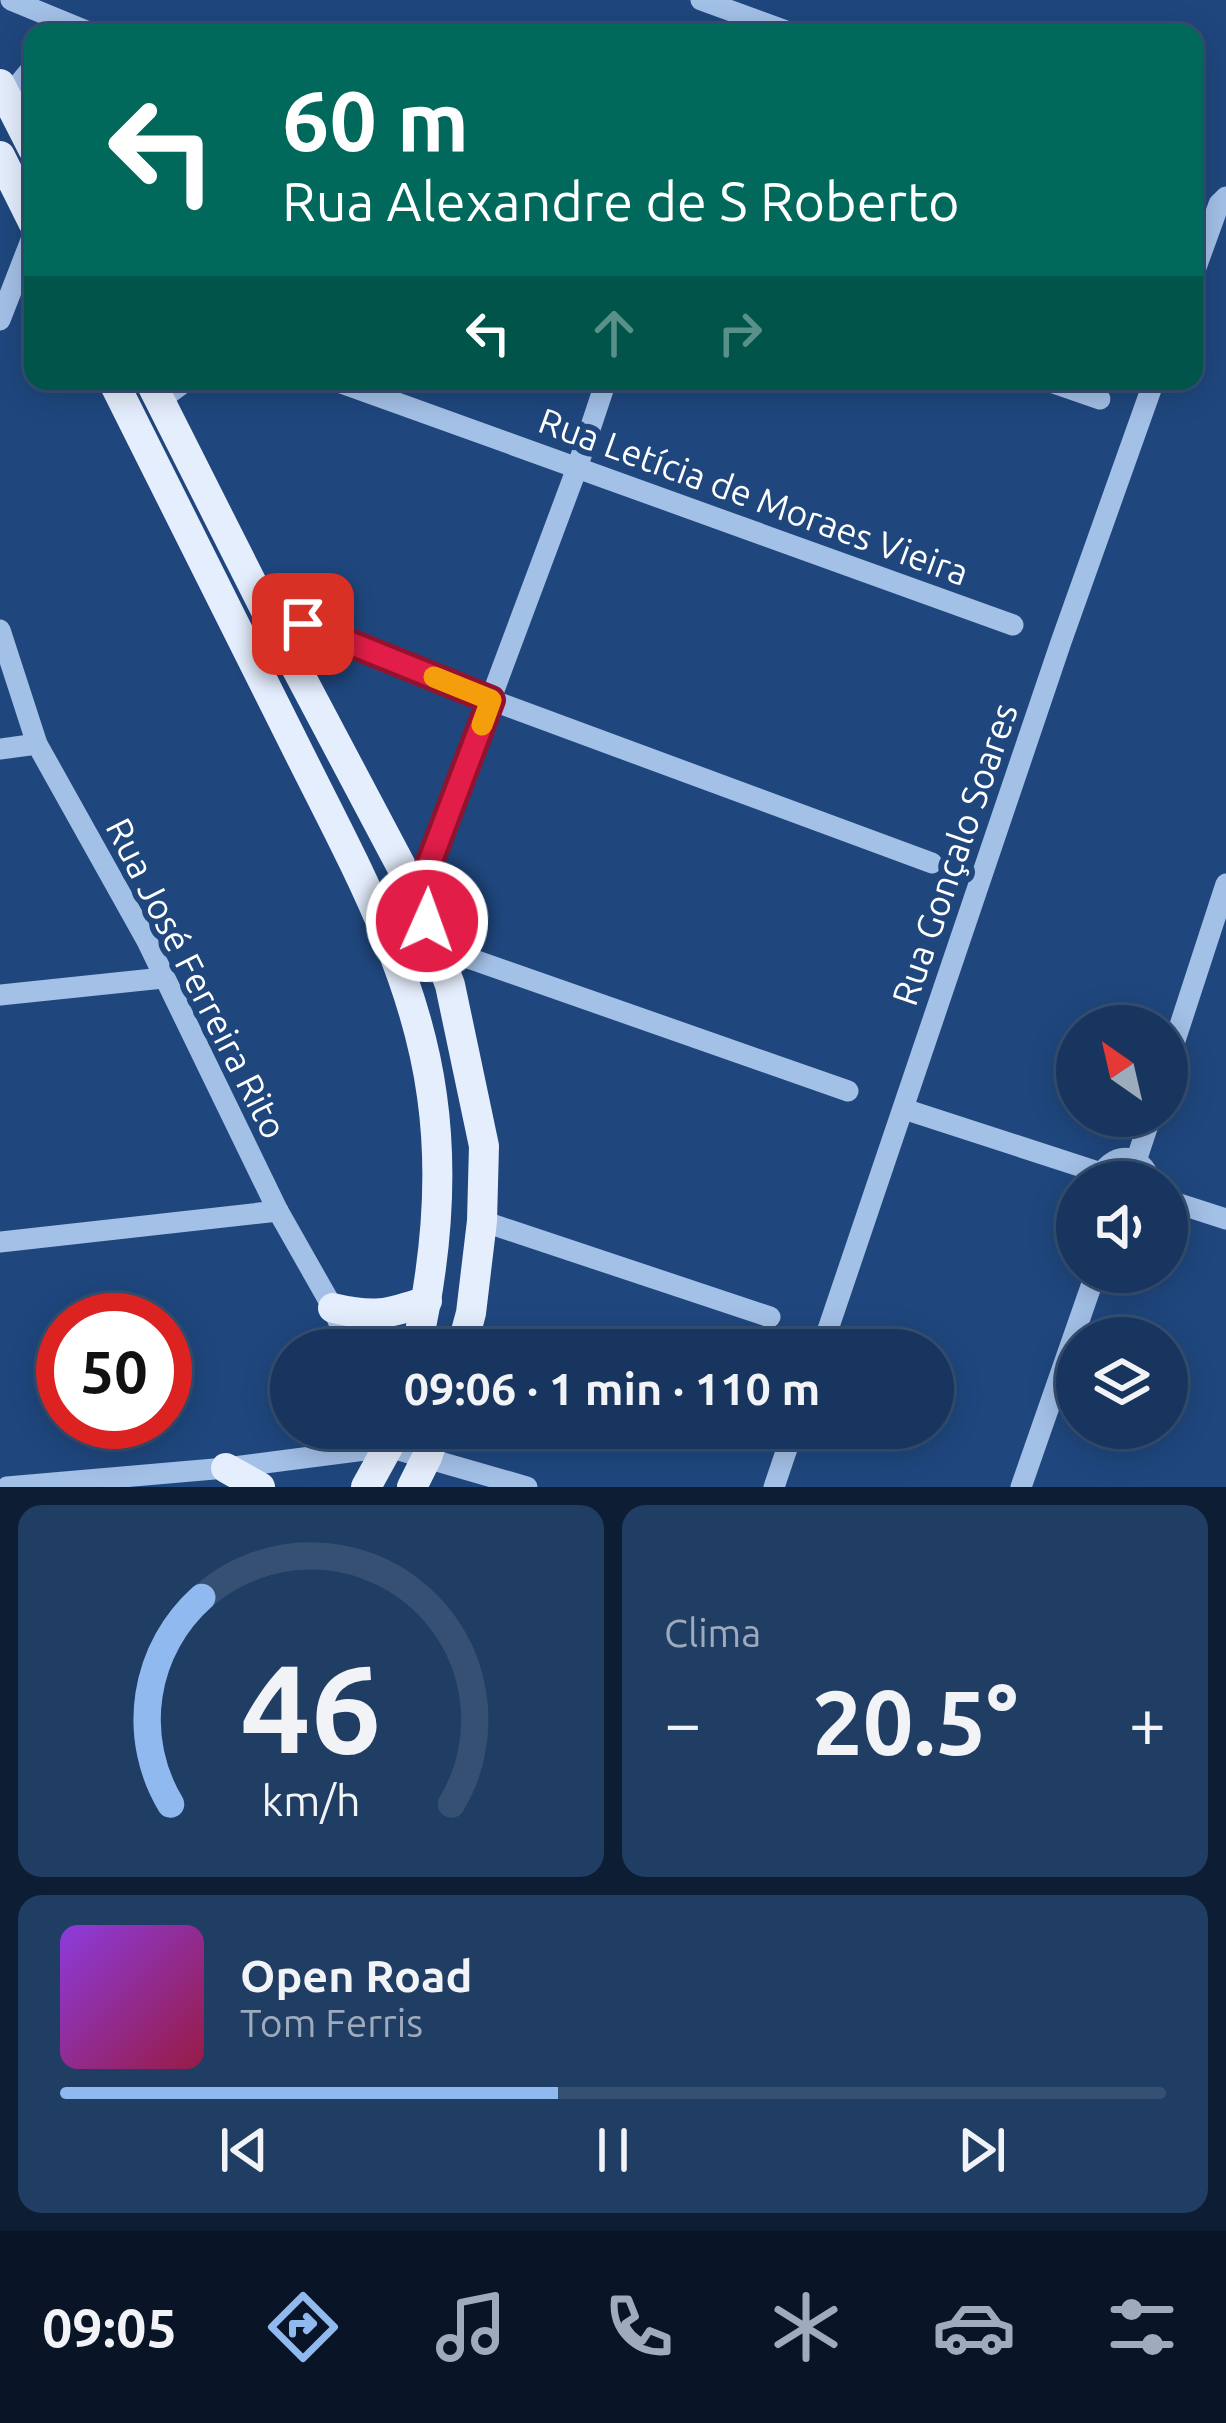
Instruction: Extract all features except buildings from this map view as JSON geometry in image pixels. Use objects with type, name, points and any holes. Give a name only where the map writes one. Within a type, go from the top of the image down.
[{"type":"main road","points":[[3,91],[24,132]]},
{"type":"main road","points":[[0,156],[24,204]]},
{"type":"main road","points":[[118,390],[351,857],[412,999],[432,1095],[439,1182],[421,1329]]},
{"type":"main road","points":[[155,391],[417,896],[450,985],[484,1146],[482,1221],[467,1329]]},
{"type":"main road","points":[[412,999],[450,985]]},
{"type":"main road","points":[[333,1308],[377,1315],[427,1301]]},
{"type":"main road","points":[[366,1487],[382,1449]]},
{"type":"main road","points":[[412,1487],[429,1449]]},
{"type":"main road","points":[[226,1468],[260,1487]]},
{"type":"street","points":[[11,0],[66,24]]},
{"type":"street","points":[[701,0],[732,5],[773,24]]},
{"type":"street","points":[[1203,248],[1226,197]]},
{"type":"street","points":[[0,320],[24,259]]},
{"type":"street","name":"Rua Letícia de Moraes Vieira","points":[[362,390],[1013,625]]},
{"type":"street","points":[[389,944],[417,896],[603,390]]},
{"type":"street","points":[[1074,390],[1100,399]]},
{"type":"street","name":"Rua Gonçalo Soares","points":[[828,1329],[1151,390]]},
{"type":"street","points":[[265,609],[491,700],[932,863]]},
{"type":"street","name":"Rua José Ferreira Rito","points":[[0,630],[38,744],[147,941],[278,1211],[342,1329]]},
{"type":"street","points":[[0,749],[38,744]]},
{"type":"street","points":[[1187,1005],[1226,884]]},
{"type":"street","points":[[437,946],[848,1091]]},
{"type":"street","points":[[0,995],[164,978]]},
{"type":"street","points":[[904,1109],[1056,1162]]},
{"type":"street","points":[[1112,1161],[1136,1161],[1143,1137]]},
{"type":"street","points":[[1188,1207],[1226,1219]]},
{"type":"street","points":[[0,1242],[278,1211]]},
{"type":"street","points":[[482,1221],[770,1317]]},
{"type":"street","points":[[1021,1487],[1089,1293]]},
{"type":"street","points":[[7,1487],[226,1468],[317,1449]]},
{"type":"street","points":[[445,1449],[527,1487]]},
{"type":"street","points":[[774,1487],[787,1449]]},
{"type":"slow traffic","points":[[434,677],[491,700],[482,725]]},
{"type":"route","points":[[303,624],[491,700],[417,896],[427,921]]}]
